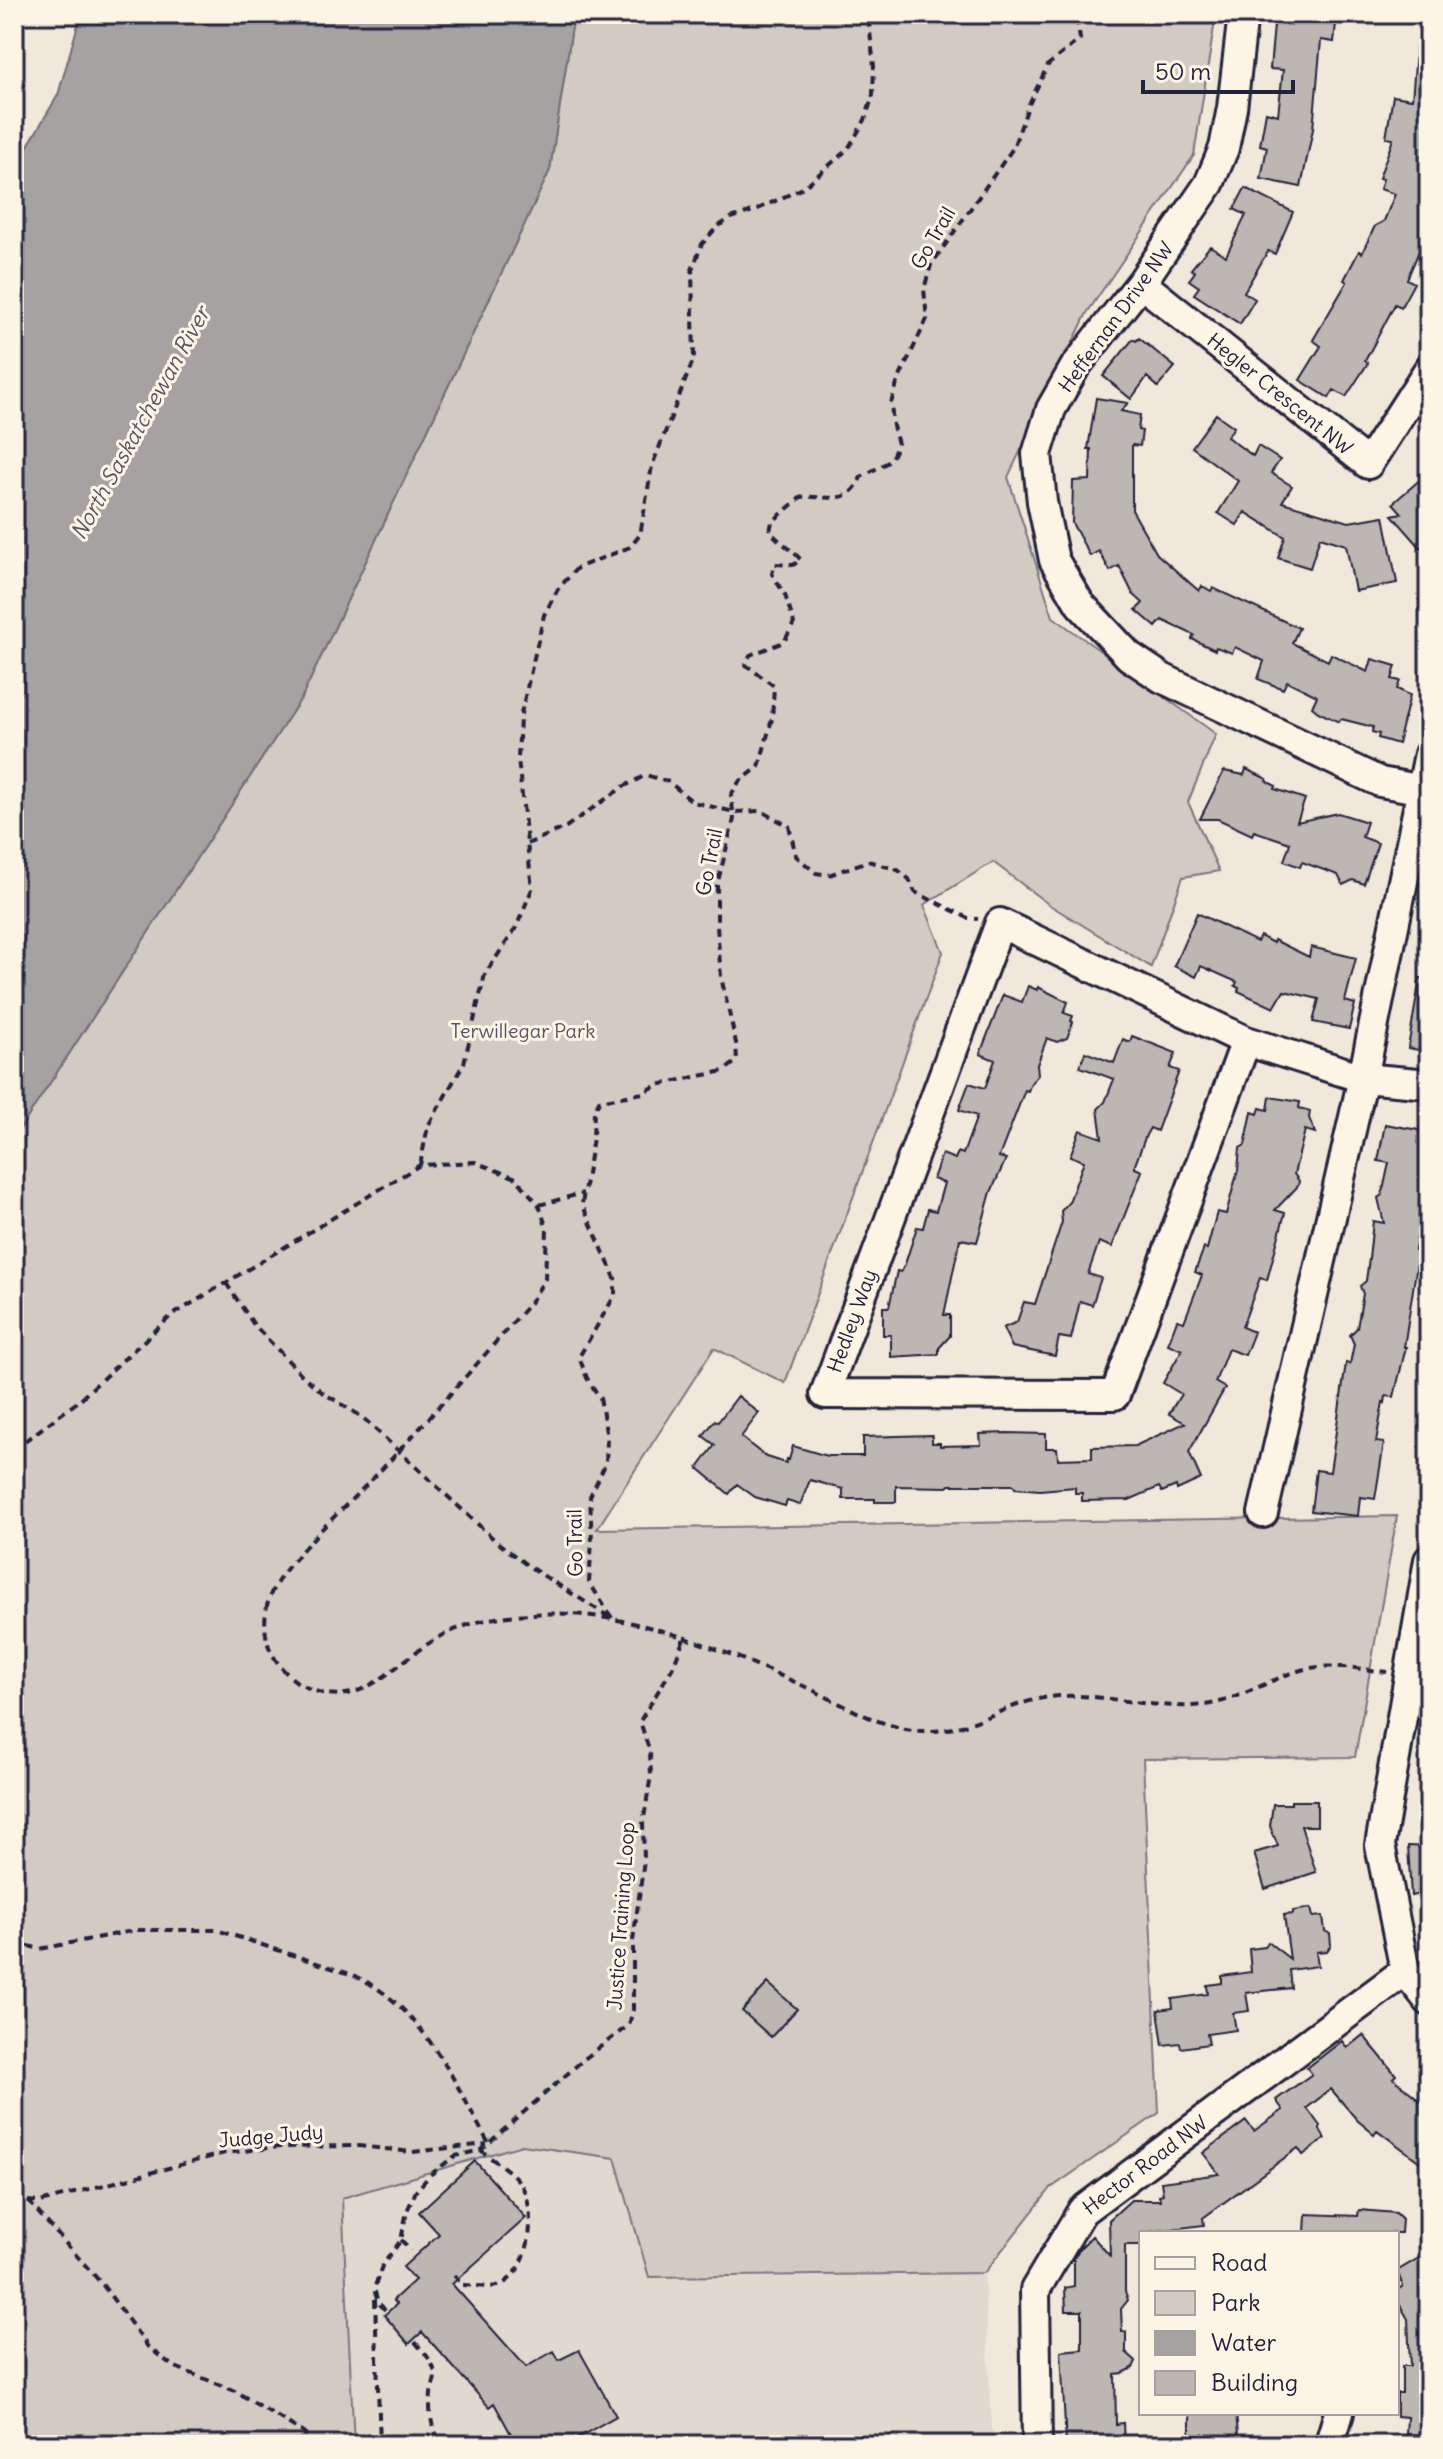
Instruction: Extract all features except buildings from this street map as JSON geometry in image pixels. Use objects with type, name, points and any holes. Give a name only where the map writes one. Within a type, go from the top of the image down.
[{"type":"street","name":"Heffernan Drive NW","points":[[1243,14],[1232,108],[1224,148],[1209,184],[1141,283],[1075,367],[1051,409],[1037,454],[1042,502],[1054,560],[1080,604],[1129,656],[1162,678],[1380,782],[1426,790]]},
{"type":"street","name":"Hegler Crescent NW","points":[[1141,283],[1368,464],[1429,369]]},
{"type":"street","points":[[1263,1513],[1426,790],[1429,754]]},
{"type":"street","points":[[1000,923],[1246,1041],[1363,1078],[1429,1084]]},
{"type":"street","name":"Hedley Way","points":[[1000,923],[825,1394],[1115,1395],[1246,1041]]},
{"type":"street","points":[[1429,1560],[1380,1845],[1405,1971],[1429,2001]]},
{"type":"street","name":"Hector Road NW","points":[[1037,2445],[1035,2290],[1082,2211],[1405,1971]]},
{"type":"street","points":[[1334,2445],[1332,2436],[1338,2415]]},
{"type":"path","points":[[420,1165],[428,1126],[464,1063],[485,974],[516,928],[532,889],[518,759],[520,718],[544,615],[558,589],[577,568],[630,547],[640,535],[652,466],[694,358],[692,270],[702,244],[717,227],[731,218],[803,188],[848,149],[865,120],[873,95],[874,66],[868,14]]},
{"type":"path","name":"Go Trail","points":[[613,1620],[589,1582],[592,1542],[590,1496],[606,1463],[607,1437],[600,1398],[587,1378],[579,1357],[615,1295],[615,1278],[582,1204],[594,1112],[599,1101],[643,1093],[657,1085],[724,1071],[737,1061],[721,977],[717,885],[734,819],[731,795],[739,782],[759,767],[772,719],[774,686],[746,665],[750,655],[784,642],[794,623],[785,595],[772,574],[775,564],[793,565],[801,560],[792,548],[778,541],[770,531],[772,522],[801,497],[847,496],[856,489],[861,477],[890,461],[898,444],[891,403],[927,319],[924,289],[931,265],[1013,148],[1048,65],[1080,39],[1076,14]]},
{"type":"path","points":[[526,845],[566,827],[623,787],[646,775],[669,782],[693,802],[734,812],[761,811],[789,826],[796,856],[816,873],[829,875],[868,861],[898,870],[909,879],[915,892],[968,918],[1000,923]]},
{"type":"path","points":[[14,1449],[76,1403],[171,1316],[225,1282],[420,1165],[475,1162],[516,1178],[539,1205],[547,1229],[545,1279],[530,1303],[400,1450],[290,1565],[270,1594],[264,1622],[266,1637],[271,1651],[292,1679],[326,1694],[356,1692],[380,1680],[436,1638],[476,1622],[533,1614],[581,1615],[613,1620],[684,1638],[746,1660],[877,1720],[918,1731],[965,1727],[1010,1708],[1051,1697],[1072,1696],[1164,1707],[1206,1705],[1241,1696],[1301,1670],[1325,1666],[1409,1675]]},
{"type":"path","points":[[539,1205],[584,1193]]},
{"type":"path","points":[[225,1282],[254,1325],[302,1375],[322,1392],[362,1417],[497,1542],[528,1566],[613,1620]]},
{"type":"path","name":"Justice Training Loop","points":[[375,2296],[374,2289],[382,2266],[401,2240],[407,2211],[416,2191],[430,2175],[455,2156],[481,2150],[489,2144],[583,2060],[629,2025],[633,2010],[633,1941],[644,1860],[643,1824],[651,1775],[650,1753],[640,1721],[673,1667],[684,1638]]},
{"type":"path","points":[[14,1942],[40,1949],[137,1930],[217,1930],[373,1983],[427,2035],[489,2144]]},
{"type":"path","name":"Judge Judy","points":[[14,2200],[40,2202],[225,2153],[279,2147],[359,2146],[412,2152],[489,2144]]},
{"type":"path","points":[[454,2275],[462,2285],[499,2286],[516,2272],[527,2246],[530,2208],[521,2185],[509,2171],[481,2150]]},
{"type":"path","points":[[28,2201],[102,2284],[148,2347],[173,2366],[235,2391],[304,2433],[316,2445]]},
{"type":"path","points":[[401,2240],[411,2250]]},
{"type":"path","points":[[375,2296],[385,2310]]},
{"type":"path","points":[[375,2296],[380,2445]]},
{"type":"path","points":[[415,2342],[425,2353],[435,2374],[431,2417],[436,2436],[444,2445]]},
{"type":"shaded area","points":[[522,2145],[615,2158],[649,2277],[984,2273],[993,2445],[354,2445],[342,2198]]},
{"type":"green space","name":"Terwillegar Park","points":[[574,14],[1216,14],[1194,155],[1087,313],[1008,477],[1053,617],[1216,734],[1188,802],[1219,871],[1183,877],[1151,967],[1048,904],[993,862],[924,905],[943,952],[785,1383],[714,1348],[597,1529],[1397,1516],[1355,1757],[1143,1759],[1159,2113],[1051,2188],[984,2273],[649,2277],[615,2158],[522,2145],[342,2198],[354,2445],[14,2445],[14,1138],[302,697],[550,170]]},
{"type":"water","name":"North Saskatchewan River","points":[[81,14],[574,14],[550,170],[302,697],[14,1138],[14,169],[58,95]]}]
